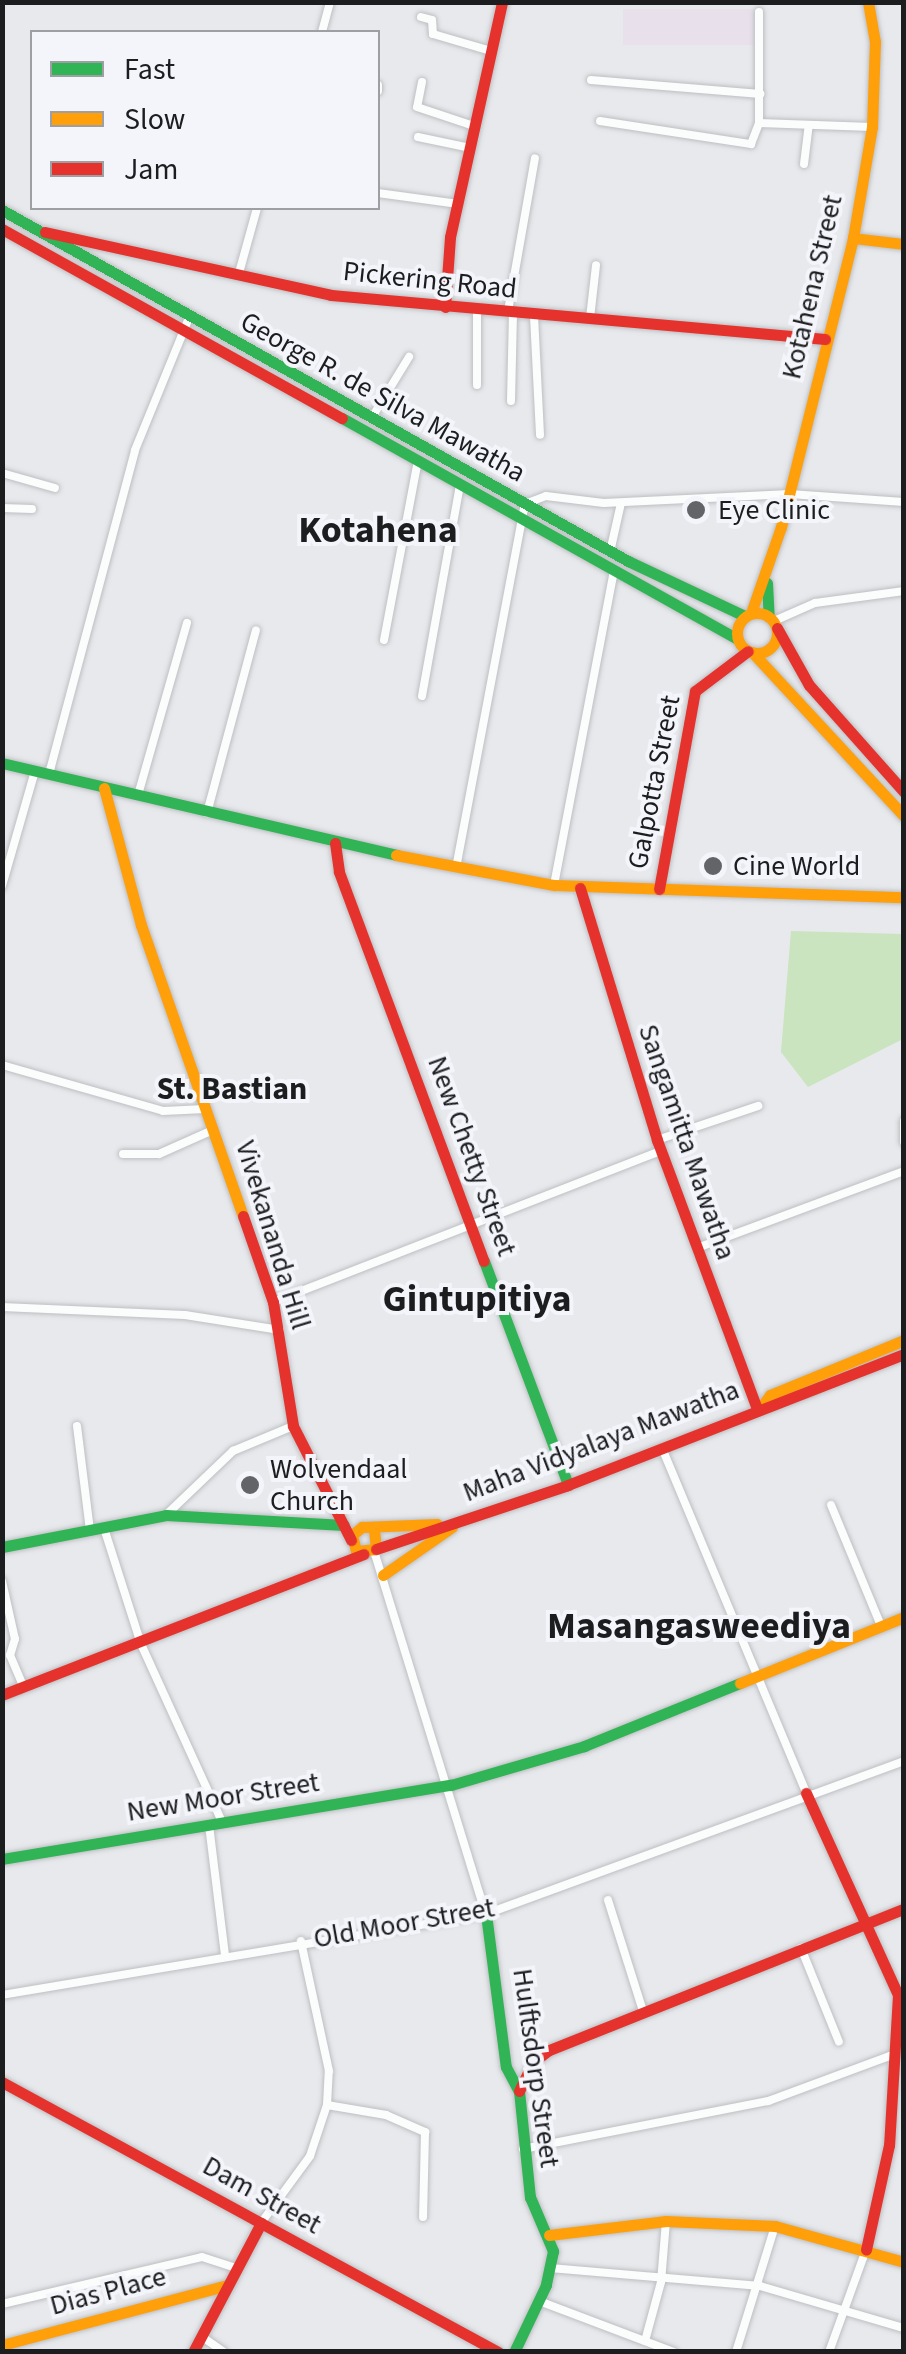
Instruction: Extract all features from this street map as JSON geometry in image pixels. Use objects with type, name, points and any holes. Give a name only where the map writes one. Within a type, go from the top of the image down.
[{"type":"street","points":[[323,30],[330,2]]},
{"type":"street","points":[[445,307],[458,204],[502,2]]},
{"type":"street","name":"Kotahena Street","points":[[737,639],[767,579],[853,238],[872,128],[875,42],[868,2]]},
{"type":"street","points":[[600,120],[751,144],[760,122],[758,12]]},
{"type":"street","points":[[421,17],[432,20],[433,34],[491,51]]},
{"type":"street","points":[[591,80],[760,94]]},
{"type":"street","points":[[422,82],[418,107],[474,126]]},
{"type":"street","points":[[760,122],[872,128]]},
{"type":"street","points":[[804,164],[809,125]]},
{"type":"street","points":[[418,137],[470,148]]},
{"type":"street","points":[[511,402],[510,314],[535,158]]},
{"type":"street","points":[[380,193],[458,204]]},
{"type":"street","name":"George R. de Silva Mawatha","points":[[2,210],[187,324],[460,483],[748,615],[773,622]]},
{"type":"street","points":[[238,273],[256,210]]},
{"type":"street","name":"George R. de Silva Mawatha","points":[[2,229],[372,419],[737,639],[750,652]]},
{"type":"street","name":"Pickering Road","points":[[36,230],[331,295],[825,340]]},
{"type":"street","points":[[853,238],[904,244]]},
{"type":"street","points":[[590,318],[596,264]]},
{"type":"street","points":[[476,310],[476,385]]},
{"type":"street","points":[[534,316],[540,436]]},
{"type":"street","points":[[50,774],[135,450],[187,324]]},
{"type":"street","points":[[372,419],[409,357]]},
{"type":"street","points":[[384,640],[418,460]]},
{"type":"street","points":[[2,473],[55,488]]},
{"type":"street","points":[[422,696],[460,483]]},
{"type":"street","points":[[456,868],[521,510],[546,496],[620,503],[790,494],[904,502]]},
{"type":"street","points":[[610,552],[620,503]]},
{"type":"street","points":[[2,508],[32,508]]},
{"type":"street","points":[[554,885],[615,568]]},
{"type":"street","name":"Kotahena Street","points":[[767,579],[773,622]]},
{"type":"street","points":[[904,590],[814,602],[773,622],[809,685],[904,792]]},
{"type":"street","name":"Galpotta Street","points":[[659,890],[695,691],[750,652],[771,647],[773,622]]},
{"type":"street","points":[[138,795],[187,623]]},
{"type":"street","points":[[206,814],[256,630]]},
{"type":"street","points":[[750,652],[904,816]]},
{"type":"street","points":[[2,764],[206,814],[554,885],[904,897]]},
{"type":"street","points":[[2,886],[35,771]]},
{"type":"street","points":[[891,777],[904,771]]},
{"type":"street","name":"Vivekananda Hill","points":[[104,788],[118,855],[274,1302],[292,1426],[351,1540],[371,1551]]},
{"type":"street","name":"New Chetty Street","points":[[335,842],[339,872],[568,1485]]},
{"type":"street","name":"Sangamitta Mawatha","points":[[580,888],[659,1145],[759,1408]]},
{"type":"street","points":[[2,1064],[163,1111],[205,1109]]},
{"type":"street","points":[[274,1302],[758,1106]]},
{"type":"street","points":[[904,1121],[904,1142]]},
{"type":"street","points":[[123,1154],[159,1154],[214,1130]]},
{"type":"street","points":[[696,1248],[904,1172]]},
{"type":"street","points":[[2,1306],[185,1315],[280,1330]]},
{"type":"street","name":"Maha Vidyalaya Mawatha","points":[[759,1408],[770,1395],[904,1340]]},
{"type":"street","name":"Maha Vidyalaya Mawatha","points":[[2,1695],[141,1644],[371,1551],[568,1485],[904,1354]]},
{"type":"street","points":[[77,1426],[90,1530]]},
{"type":"street","points":[[166,1515],[233,1450],[292,1426]]},
{"type":"street","points":[[662,1448],[806,1792],[869,1922],[898,1994],[899,2052],[889,2145],[866,2250],[829,2352]]},
{"type":"street","points":[[831,1505],[881,1626]]},
{"type":"street","name":"Maha Vidyalaya Mawatha","points":[[2,1547],[166,1515],[341,1524],[368,1529],[460,1522]]},
{"type":"street","points":[[384,1576],[460,1522]]},
{"type":"street","points":[[104,1528],[141,1644],[215,1824],[225,1955]]},
{"type":"street","points":[[351,1540],[368,1529],[371,1551]]},
{"type":"street","name":"Hulftsdorp Street","points":[[371,1551],[384,1576],[451,1784],[486,1914],[506,2067],[519,2090],[530,2197],[549,2235],[550,2268],[540,2301],[514,2352]]},
{"type":"street","points":[[2,1581],[15,1638],[10,1655],[22,1686]]},
{"type":"street","name":"New Moor Street","points":[[2,1859],[451,1784],[584,1746],[904,1617]]},
{"type":"street","name":"Old Moor Street","points":[[2,1995],[301,1941],[486,1914],[806,1792],[904,1760]]},
{"type":"street","points":[[608,1900],[642,2008]]},
{"type":"street","points":[[519,2090],[533,2062],[549,2050],[642,2008],[904,1909]]},
{"type":"street","points":[[193,2352],[261,2223],[310,2156],[327,2105],[329,2071],[301,1941]]},
{"type":"street","points":[[801,1948],[838,2042]]},
{"type":"street","points":[[523,2149],[768,2101],[899,2052]]},
{"type":"street","name":"Dam Street","points":[[2,2082],[498,2352]]},
{"type":"street","points":[[327,2105],[386,2115],[425,2132],[423,2218]]},
{"type":"street","points":[[549,2235],[666,2221],[776,2226],[904,2262]]},
{"type":"street","points":[[644,2341],[660,2282],[666,2221]]},
{"type":"street","points":[[736,2352],[776,2226]]},
{"type":"street","points":[[2,2304],[202,2256],[236,2268]]},
{"type":"street","points":[[550,2268],[660,2282],[760,2286],[904,2328]]},
{"type":"street","name":"Dias Place","points":[[2,2345],[227,2285]]},
{"type":"street","points":[[540,2301],[674,2352]]},
{"type":"street","points":[[201,2336],[224,2352]]},
{"type":"shaded area","points":[[623,9],[754,9],[754,45],[623,45]]},
{"type":"green space","points":[[791,931],[903,934],[903,1039],[808,1087],[781,1052]]},
{"type":"traffic: fast","points":[[2,210],[628,561],[745,616]]},
{"type":"traffic: fast","points":[[342,418],[737,639]]},
{"type":"traffic: fast","points":[[767,583],[769,617]]},
{"type":"traffic: fast","points":[[2,763],[396,855]]},
{"type":"traffic: fast","points":[[484,1261],[568,1485]]},
{"type":"traffic: fast","points":[[2,1547],[166,1515],[344,1525]]},
{"type":"traffic: fast","points":[[2,1859],[451,1785],[584,1746],[740,1683]]},
{"type":"traffic: fast","points":[[486,1914],[506,2067],[519,2091],[530,2197],[553,2251],[546,2285],[514,2352]]},
{"type":"traffic: slow","points":[[751,613],[781,527],[853,238],[872,127],[875,42],[868,2]]},
{"type":"traffic: slow","points":[[853,238],[904,244]]},
{"type":"traffic: slow","points":[[757,613],[771,619],[777,633],[771,647],[757,653],[743,647],[737,633],[743,619],[757,613]]},
{"type":"traffic: slow","points":[[752,652],[904,816]]},
{"type":"traffic: slow","points":[[104,788],[141,925],[243,1216]]},
{"type":"traffic: slow","points":[[396,855],[554,885],[904,897]]},
{"type":"traffic: slow","points":[[761,1407],[770,1395],[904,1340]]},
{"type":"traffic: slow","points":[[374,1530],[376,1549],[356,1551],[352,1535],[362,1527],[437,1524]]},
{"type":"traffic: slow","points":[[383,1575],[452,1527]]},
{"type":"traffic: slow","points":[[740,1683],[904,1617]]},
{"type":"traffic: slow","points":[[549,2235],[666,2221],[775,2226],[904,2262]]},
{"type":"traffic: slow","points":[[2,2345],[227,2285]]},
{"type":"traffic: jam","points":[[445,307],[450,237],[502,2]]},
{"type":"traffic: jam","points":[[2,229],[342,418]]},
{"type":"traffic: jam","points":[[45,232],[331,295],[825,339]]},
{"type":"traffic: jam","points":[[777,628],[809,685],[904,792]]},
{"type":"traffic: jam","points":[[659,889],[695,691],[748,651]]},
{"type":"traffic: jam","points":[[335,843],[339,872],[484,1261]]},
{"type":"traffic: jam","points":[[580,888],[657,1140],[757,1409]]},
{"type":"traffic: jam","points":[[243,1216],[273,1302],[293,1426],[351,1540]]},
{"type":"traffic: jam","points":[[376,1549],[568,1485],[904,1354]]},
{"type":"traffic: jam","points":[[2,1695],[364,1554]]},
{"type":"traffic: jam","points":[[806,1793],[898,1995],[889,2145],[866,2250]]},
{"type":"traffic: jam","points":[[519,2091],[533,2062],[549,2050],[904,1909]]},
{"type":"traffic: jam","points":[[2,2082],[498,2352]]},
{"type":"traffic: jam","points":[[193,2352],[261,2223]]},
{"type":"place","name":"Eye Clinic","points":[[696,510]]},
{"type":"place","name":"Cine World","points":[[713,866]]},
{"type":"place","name":"Wolvendaal Church","points":[[250,1485]]},
{"type":"district","name":"Kotahena","points":[[378,531]]},
{"type":"district","name":"St. Bastian","points":[[232,1089]]},
{"type":"district","name":"Gintupitiya","points":[[477,1300]]},
{"type":"district","name":"Masangasweediya","points":[[699,1627]]}]
